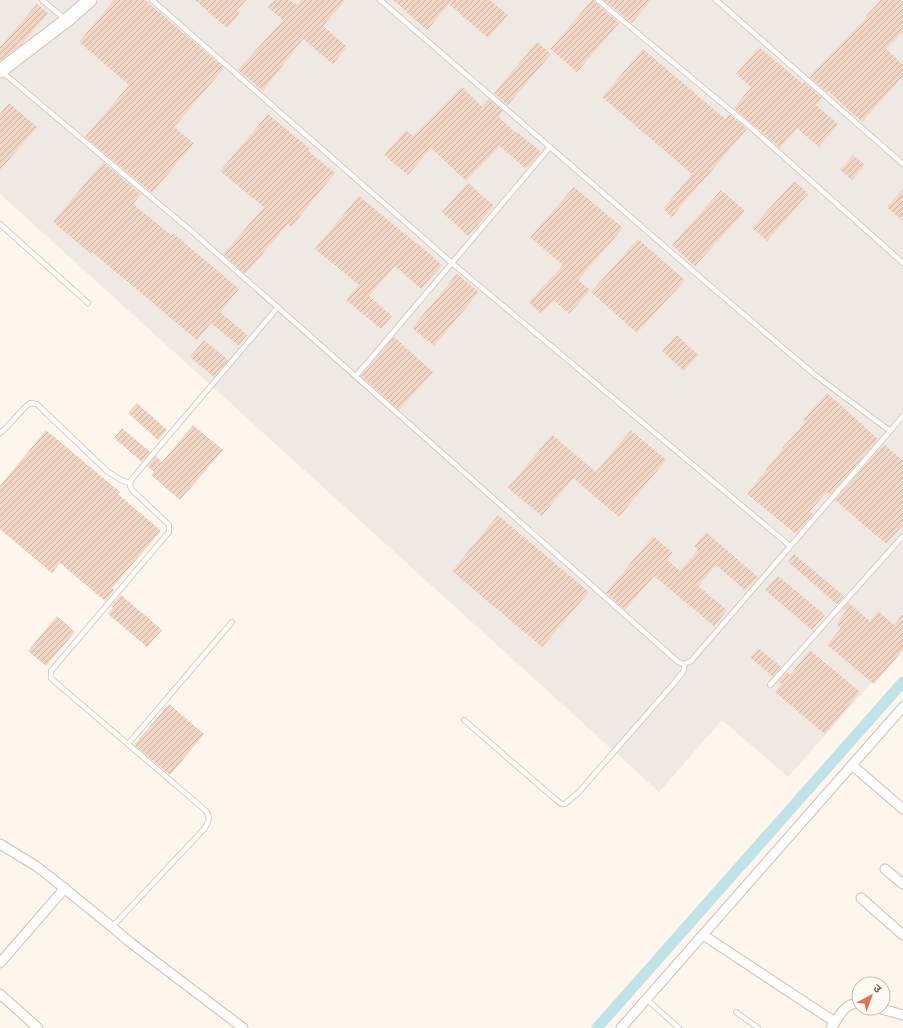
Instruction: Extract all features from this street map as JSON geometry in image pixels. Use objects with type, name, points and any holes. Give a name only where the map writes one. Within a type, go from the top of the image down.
[{"type":"street","points":[[0,71],[67,20],[90,0]]},
{"type":"street","points":[[621,1028],[903,707]]},
{"type":"street","points":[[852,765],[903,809]]},
{"type":"street","points":[[0,844],[36,866],[150,958],[243,1028]]},
{"type":"street","points":[[885,869],[903,884]]},
{"type":"street","points":[[0,963],[65,888]]},
{"type":"street","points":[[861,898],[903,934]]},
{"type":"street","points":[[703,935],[833,1025],[844,1009],[851,1004]]},
{"type":"street","points":[[0,994],[38,1028]]},
{"type":"street","points":[[891,1012],[903,1015]]},
{"type":"lane","points":[[42,0],[67,20]]},
{"type":"lane","points":[[152,0],[452,264],[790,546]]},
{"type":"lane","points":[[380,0],[787,352],[890,431]]},
{"type":"lane","points":[[598,0],[746,124],[903,263]]},
{"type":"lane","points":[[716,0],[903,164]]},
{"type":"lane","points":[[0,71],[196,235],[356,376],[464,474],[681,664],[691,661],[903,416]]},
{"type":"lane","points":[[356,376],[550,147]]},
{"type":"lane","points":[[0,224],[88,303]]},
{"type":"lane","points":[[112,926],[204,829],[209,818],[205,810],[54,681],[51,678],[51,674],[53,668],[169,532],[169,525],[132,490],[130,486],[131,480],[278,307]]},
{"type":"lane","points":[[0,433],[26,406],[33,403],[42,409],[107,471],[121,480],[130,483]]},
{"type":"lane","points":[[770,685],[903,536]]},
{"type":"lane","points":[[128,744],[232,622]]},
{"type":"lane","points":[[464,720],[555,799],[562,804],[565,804],[578,793],[683,672],[685,664]]},
{"type":"lane","points":[[646,999],[679,1028]]},
{"type":"lane","points":[[736,1012],[758,1028]]},
{"type":"shaded area","points":[[0,0],[903,0],[903,647],[788,777],[722,720],[659,792],[0,194]]},
{"type":"building","points":[[114,0],[145,0],[224,68],[174,127],[194,143],[152,193],[85,137],[129,85],[79,42]]},
{"type":"building","points":[[195,0],[246,0],[237,11],[240,13],[227,28]]},
{"type":"building","points":[[275,0],[290,0],[297,5],[301,0],[345,0],[323,26],[347,47],[333,64],[303,39],[263,91],[238,70],[283,20],[268,7]]},
{"type":"building","points":[[393,0],[490,0],[508,15],[488,38],[449,4],[427,30]]},
{"type":"building","points":[[592,0],[594,0],[619,23],[577,72],[550,49]]},
{"type":"building","points":[[604,0],[651,0],[632,23]]},
{"type":"building","points":[[881,0],[903,0],[903,32],[886,49],[903,65],[903,76],[862,122],[828,91],[827,92],[809,77],[867,17],[866,16]]},
{"type":"building","points":[[37,4],[48,13],[21,45],[1,60],[0,47]]},
{"type":"building","points":[[537,42],[551,54],[508,105],[494,93]]},
{"type":"building","points":[[759,47],[822,98],[816,105],[838,124],[819,147],[797,128],[780,148],[734,108],[751,87],[736,74]]},
{"type":"building","points":[[643,49],[725,119],[729,114],[747,129],[672,217],[663,209],[692,174],[602,97]]},
{"type":"building","points":[[462,87],[482,107],[489,99],[503,111],[498,116],[516,133],[517,132],[541,152],[526,169],[500,146],[466,181],[431,148],[408,175],[384,155],[406,130],[413,136]]},
{"type":"building","points":[[9,103],[37,127],[0,170],[0,114]]},
{"type":"building","points":[[268,114],[310,149],[308,151],[335,173],[291,227],[288,224],[245,274],[223,254],[264,207],[220,171]]},
{"type":"building","points":[[853,155],[865,165],[852,180],[840,170]]},
{"type":"building","points":[[103,162],[141,194],[133,204],[171,235],[173,233],[239,289],[220,312],[247,335],[239,346],[211,323],[197,340],[92,252],[91,254],[53,222]]},
{"type":"building","points":[[794,181],[808,194],[767,241],[752,228]]},
{"type":"building","points":[[468,183],[494,206],[468,236],[442,212]]},
{"type":"building","points":[[574,187],[623,228],[578,280],[590,290],[569,314],[554,300],[541,314],[529,302],[563,265],[530,237]]},
{"type":"building","points":[[903,189],[903,221],[887,207]]},
{"type":"building","points":[[721,190],[745,211],[695,266],[672,245]]},
{"type":"building","points":[[359,196],[442,265],[421,289],[395,266],[369,296],[392,316],[381,329],[346,300],[359,285],[315,249]]},
{"type":"building","points":[[638,239],[685,280],[637,333],[591,292]]},
{"type":"building","points":[[457,274],[479,292],[434,346],[412,328]]},
{"type":"building","points":[[677,335],[698,355],[684,371],[662,351]]},
{"type":"building","points":[[394,337],[433,372],[399,410],[361,376]]},
{"type":"building","points":[[204,340],[228,360],[214,377],[190,357]]},
{"type":"building","points":[[827,393],[878,439],[830,495],[827,492],[810,511],[813,514],[796,534],[747,494],[783,449],[782,448],[806,422],[803,420]]},
{"type":"building","points":[[137,403],[167,430],[158,440],[128,413]]},
{"type":"building","points":[[193,425],[223,450],[180,500],[151,475],[154,472],[147,466],[156,456],[162,462]]},
{"type":"building","points":[[122,428],[150,452],[142,462],[114,438]]},
{"type":"building","points":[[46,430],[120,492],[118,494],[161,531],[112,588],[115,590],[105,601],[60,563],[52,573],[0,529],[0,486]]},
{"type":"building","points":[[631,430],[666,460],[619,517],[573,478],[542,516],[508,488],[552,435],[596,472]]},
{"type":"building","points":[[884,444],[903,461],[903,525],[886,544],[835,500]]},
{"type":"building","points":[[498,515],[589,592],[542,647],[452,571]]},
{"type":"building","points":[[706,532],[758,577],[746,591],[716,565],[698,586],[727,610],[714,626],[654,576],[625,610],[606,593],[653,536],[673,553],[667,560],[680,571],[698,550],[694,546]]},
{"type":"building","points":[[794,554],[844,596],[837,604],[788,562]]},
{"type":"building","points":[[778,576],[825,615],[812,630],[765,590]]},
{"type":"building","points":[[121,595],[162,630],[147,647],[108,614],[113,608],[111,606]]},
{"type":"building","points":[[849,603],[870,621],[878,611],[894,625],[903,614],[903,650],[874,684],[827,645],[841,628],[836,624],[846,611],[843,609]]},
{"type":"building","points":[[57,616],[75,632],[46,666],[28,651]]},
{"type":"building","points":[[758,648],[781,667],[773,677],[750,657]]},
{"type":"building","points":[[810,650],[860,692],[825,734],[775,692],[782,684],[778,681],[787,672],[790,675]]},
{"type":"building","points":[[169,704],[204,734],[170,775],[134,745]]},
{"type":"waterway","points":[[597,1028],[903,682]]}]
